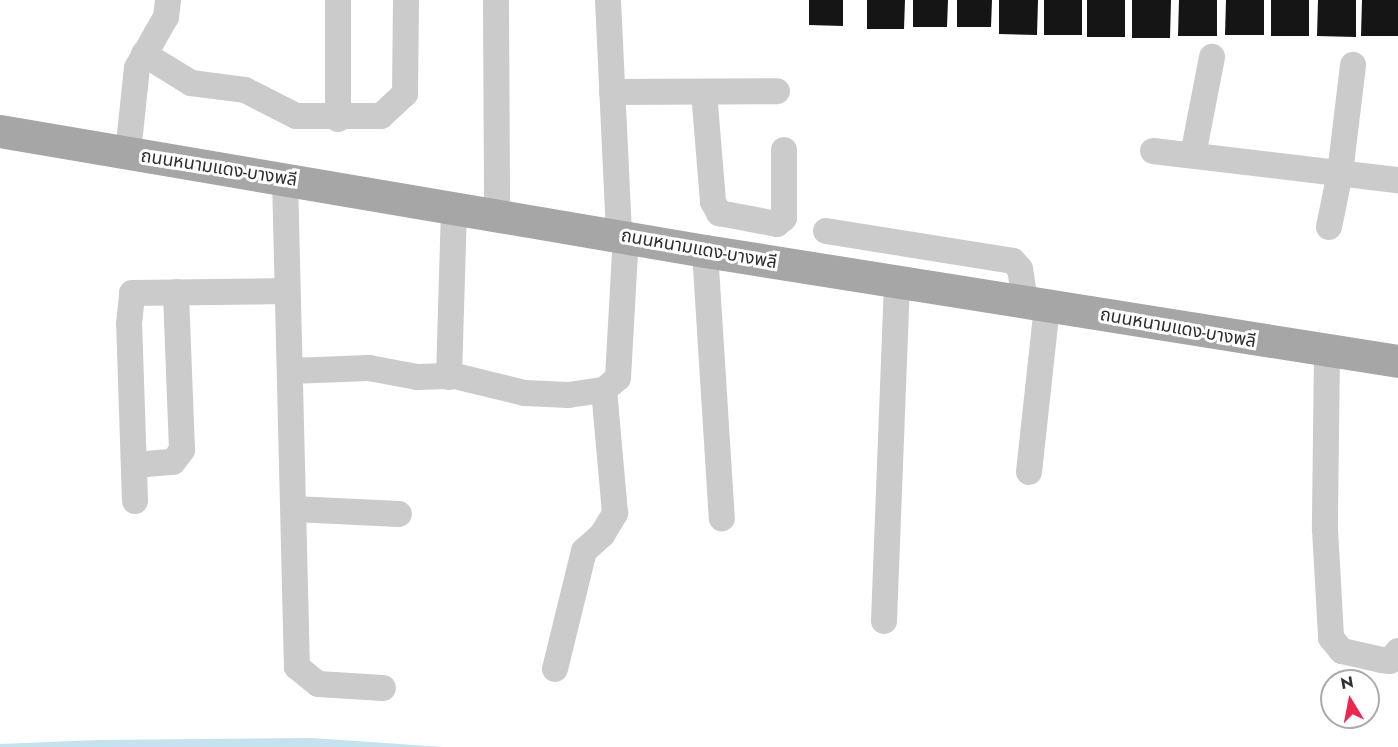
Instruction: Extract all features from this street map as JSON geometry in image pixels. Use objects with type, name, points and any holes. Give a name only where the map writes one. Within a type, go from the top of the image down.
[{"type":"main road","name":"ถนนหนามแดง-บางพลี","points":[[0,131],[622,235],[705,251],[1327,353],[1398,361]]},
{"type":"street","points":[[128,153],[137,68],[166,17],[168,0]]},
{"type":"street","points":[[338,0],[338,118]]},
{"type":"street","points":[[144,54],[191,83],[245,90],[296,116],[338,118],[381,116],[405,94],[406,0]]},
{"type":"street","points":[[496,0],[497,215]]},
{"type":"street","points":[[290,371],[369,368],[417,377],[449,377],[525,393],[568,395],[604,390],[618,378],[622,235],[608,0]]},
{"type":"street","points":[[1193,155],[1212,57]]},
{"type":"street","points":[[1329,227],[1340,173],[1353,64]]},
{"type":"street","points":[[612,92],[777,91]]},
{"type":"street","points":[[704,92],[713,202],[720,213],[777,224],[784,218],[784,150]]},
{"type":"street","points":[[1153,151],[1398,180]]},
{"type":"street","points":[[285,179],[297,667],[318,684],[383,688]]},
{"type":"street","points":[[449,377],[454,207]]},
{"type":"street","points":[[826,231],[1013,261],[1020,269],[1036,304],[1029,472]]},
{"type":"street","points":[[705,251],[722,518]]},
{"type":"street","points":[[884,621],[897,281]]},
{"type":"street","points":[[135,501],[129,324],[132,293],[286,291]]},
{"type":"street","points":[[135,465],[173,462],[182,450],[177,292]]},
{"type":"street","points":[[1327,353],[1325,529],[1331,638],[1338,649],[1382,660],[1390,661],[1398,651]]},
{"type":"street","points":[[555,669],[584,551],[602,534],[615,513],[604,390]]},
{"type":"street","points":[[294,509],[399,514]]},
{"type":"water","points":[[312,738],[443,747],[0,747],[0,744],[97,740]]},
{"type":"building","points":[[809,0],[843,0],[843,26],[809,25]]},
{"type":"building","points":[[867,0],[905,0],[904,29],[867,29]]},
{"type":"building","points":[[913,0],[948,0],[947,27],[913,27]]},
{"type":"building","points":[[957,0],[992,0],[991,27],[957,27]]},
{"type":"building","points":[[999,0],[1038,0],[1037,35],[999,34]]},
{"type":"building","points":[[1044,0],[1082,0],[1082,35],[1044,35]]},
{"type":"building","points":[[1087,0],[1125,0],[1125,37],[1087,37]]},
{"type":"building","points":[[1132,0],[1171,0],[1170,38],[1132,38]]},
{"type":"building","points":[[1179,0],[1217,0],[1217,36],[1178,36]]},
{"type":"building","points":[[1226,0],[1264,0],[1264,35],[1225,35]]},
{"type":"building","points":[[1271,0],[1309,0],[1309,36],[1271,36]]},
{"type":"building","points":[[1318,0],[1356,0],[1356,37],[1317,36]]},
{"type":"building","points":[[1362,0],[1398,0],[1398,36],[1361,36]]}]
